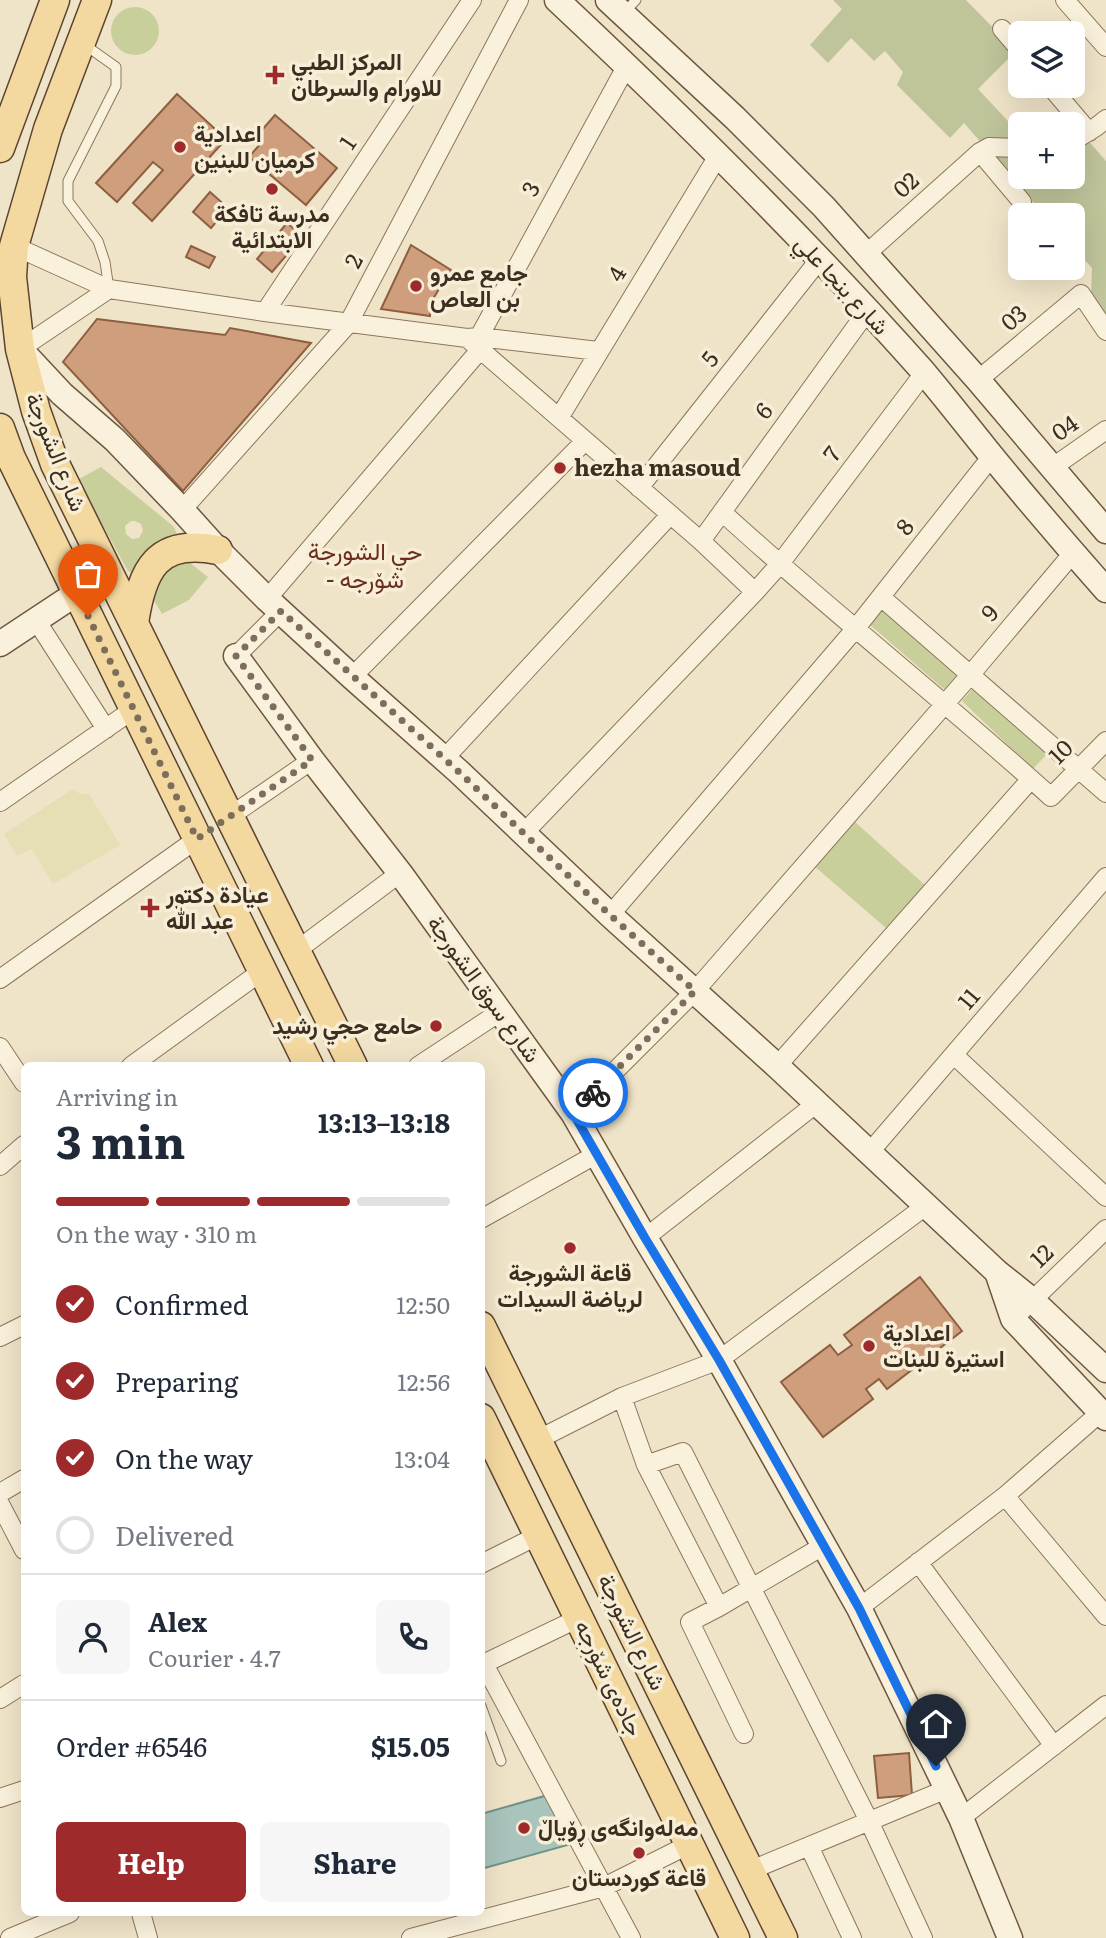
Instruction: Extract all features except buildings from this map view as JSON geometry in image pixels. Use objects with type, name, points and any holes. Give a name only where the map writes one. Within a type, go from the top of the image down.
[{"type":"main road","points":[[0,146],[55,0]]},
{"type":"main road","name":"شارع الشورجة","points":[[94,1],[48,129],[14,246],[12,277],[20,349],[36,411],[55,464],[350,1062]]},
{"type":"main road","points":[[0,428],[6,462],[77,593],[307,1062]]},
{"type":"main road","points":[[134,623],[144,579],[156,562],[184,547],[218,551]]},
{"type":"main road","points":[[197,839],[229,817]]},
{"type":"main road","name":"شارع الشورجة","points":[[485,1334],[783,1938]]},
{"type":"main road","name":"جادەی شۆرجە","points":[[485,1426],[735,1938]]},
{"type":"street","name":"1","points":[[265,312],[472,0]]},
{"type":"street","name":"2","points":[[183,510],[348,324],[519,0]]},
{"type":"street","name":"شارع بنجا علي","points":[[556,0],[627,65],[868,310],[1106,590]]},
{"type":"street","points":[[1065,0],[1102,35]]},
{"type":"street","name":"شارع بنجا علي","points":[[622,5],[824,206],[978,380],[1106,531]]},
{"type":"street","points":[[1002,29],[1008,36]]},
{"type":"street","name":"3","points":[[236,656],[475,342],[627,65]]},
{"type":"street","points":[[1060,98],[1089,132]]},
{"type":"street","points":[[1085,134],[1106,119]]},
{"type":"street","points":[[1008,148],[989,147],[980,152],[1022,202]]},
{"type":"street","name":"02","points":[[865,255],[980,152]]},
{"type":"street","name":"4","points":[[559,418],[718,156]]},
{"type":"street","points":[[14,246],[109,289],[475,342],[598,351]]},
{"type":"street","name":"5","points":[[639,488],[819,260]]},
{"type":"street","points":[[109,289],[20,349],[62,394],[115,440],[183,510],[218,551],[274,605],[1106,1370]]},
{"type":"street","name":"03","points":[[978,380],[1082,294],[1106,331]]},
{"type":"street","name":"6","points":[[701,541],[868,310]]},
{"type":"street","points":[[475,342],[755,592]]},
{"type":"street","name":"7","points":[[523,834],[779,565],[924,373]]},
{"type":"street","name":"04","points":[[1053,467],[1106,430]]},
{"type":"street","points":[[352,677],[585,441]]},
{"type":"street","name":"8","points":[[610,915],[856,628],[992,456]]},
{"type":"street","points":[[722,512],[779,565],[1031,779],[777,1066]]},
{"type":"street","points":[[444,759],[670,514]]},
{"type":"street","name":"9","points":[[573,1113],[695,991],[1073,553]]},
{"type":"street","points":[[2,640],[77,593]]},
{"type":"street","points":[[881,597],[1106,793]]},
{"type":"street","points":[[36,620],[106,729]]},
{"type":"street","name":"شارع سوق الشورجة","points":[[236,656],[400,873],[573,1113],[719,1360],[859,1608],[961,1818],[1010,1938]]},
{"type":"street","points":[[0,802],[134,709]]},
{"type":"street","name":"10","points":[[1031,779],[1051,797],[1106,741]]},
{"type":"street","points":[[229,817],[312,760]]},
{"type":"street","points":[[0,979],[197,839]]},
{"type":"street","points":[[296,951],[400,873]]},
{"type":"street","name":"11","points":[[869,1153],[1104,882]]},
{"type":"street","points":[[137,1062],[262,971]]},
{"type":"street","points":[[424,1062],[500,1012]]},
{"type":"street","points":[[0,1047],[21,1078]]},
{"type":"street","points":[[954,1055],[1106,1197]]},
{"type":"street","points":[[645,1238],[817,1103]]},
{"type":"street","points":[[0,1166],[21,1148]]},
{"type":"street","points":[[485,1214],[597,1154]]},
{"type":"street","points":[[537,1440],[622,1397],[719,1360],[927,1205]]},
{"type":"street","name":"12","points":[[1013,1319],[1106,1229]]},
{"type":"street","points":[[859,1608],[1005,1496],[1103,1415],[1013,1319],[997,1272]]},
{"type":"street","points":[[0,1337],[21,1326]]},
{"type":"street","points":[[622,1397],[646,1465],[719,1607]]},
{"type":"street","points":[[646,1465],[683,1452],[869,1821],[923,1938]]},
{"type":"street","points":[[0,1493],[21,1481]]},
{"type":"street","points":[[1005,1496],[1106,1616]]},
{"type":"street","points":[[0,1504],[21,1544]]},
{"type":"street","points":[[485,1562],[538,1535]]},
{"type":"street","points":[[744,1734],[690,1622],[823,1546]]},
{"type":"street","points":[[918,1562],[1054,1746]]},
{"type":"street","points":[[485,1663],[579,1618]]},
{"type":"street","points":[[485,1668],[631,1938]]},
{"type":"street","points":[[0,1699],[21,1686]]},
{"type":"street","points":[[961,1818],[1054,1746],[1103,1713]]},
{"type":"street","points":[[749,1871],[947,1789]]},
{"type":"street","points":[[0,1798],[21,1791]]},
{"type":"street","points":[[411,1938],[442,1927],[604,1887],[690,1844]]},
{"type":"street","points":[[809,1846],[852,1938]]},
{"type":"street","points":[[9,1938],[63,1916]]},
{"type":"street","points":[[142,1916],[149,1938]]},
{"type":"lane","points":[[81,42],[116,67],[116,86],[68,181],[68,201],[98,241],[105,262],[109,289]]},
{"type":"lane","points":[[485,1717],[501,1761]]},
{"type":"shaded area","points":[[73,789],[80,794],[89,794],[120,845],[53,884],[32,849],[17,856],[4,834]]},
{"type":"green space","points":[[833,0],[966,0],[1008,43],[1008,59],[978,89],[1008,121],[1008,174],[964,123],[950,138],[897,85],[903,72],[885,51],[874,61],[851,38],[828,63],[810,45],[842,9]]},
{"type":"green space","points":[[135,7],[152,14],[159,31],[152,48],[135,55],[118,48],[111,31],[118,14]]},
{"type":"green space","points":[[1085,137],[1106,161],[1106,314],[1091,294],[1092,268],[1085,260],[1085,203],[1034,203],[1021,189],[1085,189]]},
{"type":"green space","points":[[101,467],[173,526],[179,537],[146,553],[134,574],[128,571],[79,479]],"holes":[[[135,521],[141,524],[143,531],[139,538],[132,539],[126,534],[125,526]]]},
{"type":"green space","points":[[176,562],[189,562],[208,577],[189,600],[162,614],[149,592],[151,583]]},
{"type":"green space","points":[[882,608],[960,674],[945,690],[869,624]]},
{"type":"green space","points":[[974,687],[1048,753],[1033,769],[962,701]]},
{"type":"green space","points":[[854,821],[926,886],[886,928],[813,865]]},
{"type":"water","name":"مەلەوانگەی ڕۆیاڵ","points":[[548,1795],[575,1843],[485,1868],[485,1813]]},
{"type":"way so far","points":[[88,616],[197,839],[312,760],[236,656],[281,611],[695,991],[593,1093]]},
{"type":"place","name":"المركز الطبي للاورام والسرطان","points":[[275,75]]},
{"type":"place","name":"اعدادية كرميان للبنين","points":[[180,147]]},
{"type":"place","name":"مدرسة تافكة الابتدائية","points":[[272,189]]},
{"type":"place","name":"جامع عمرو بن العاص","points":[[416,286]]},
{"type":"place","name":"hezha masoud","points":[[560,468]]},
{"type":"place","name":"عيادة دكتور عبد الله","points":[[150,908]]},
{"type":"place","name":"حامع حجي رشيد","points":[[436,1026]]},
{"type":"place","name":"قاعة الشورجة لرياضة السيدات","points":[[570,1248]]},
{"type":"place","name":"اعدادية استيرة للبنات","points":[[869,1346]]},
{"type":"place","name":"مەلەوانگەی ڕۆیاڵ","points":[[524,1828]]},
{"type":"place","name":"قاعة كوردستان","points":[[639,1853]]},
{"type":"district","name":"حي الشورجة - شۆرجە","points":[[365,566]]},
{"type":"route","points":[[593,1093],[573,1113],[719,1360],[859,1608],[936,1766]]}]
